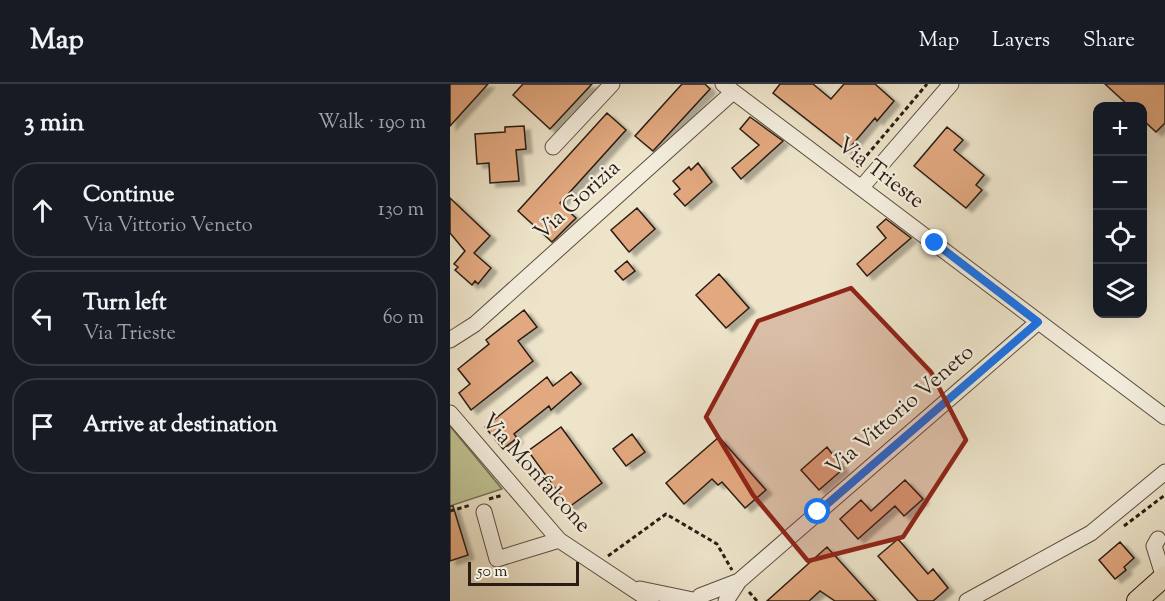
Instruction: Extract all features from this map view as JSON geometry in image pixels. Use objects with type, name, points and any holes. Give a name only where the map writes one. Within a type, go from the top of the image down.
[{"type":"main road","points":[[1137,601],[1164,577]]},
{"type":"street","points":[[553,147],[612,84]]},
{"type":"street","points":[[861,188],[951,84]]},
{"type":"street","name":"Via Trieste","points":[[728,88],[1159,414],[1165,423]]},
{"type":"street","name":"Via Gorizia","points":[[450,340],[475,324],[728,88]]},
{"type":"street","name":"Via Vittorio Veneto","points":[[726,601],[739,581],[1038,322]]},
{"type":"street","name":"Via Monfalcone","points":[[450,413],[559,540],[594,566],[651,601]]},
{"type":"street","points":[[967,601],[1091,533],[1165,472]]},
{"type":"street","points":[[484,512],[497,559],[559,540]]},
{"type":"street","points":[[1158,539],[1154,546],[1164,577]]},
{"type":"street","name":"Via Vittorio Veneto","points":[[695,599],[739,581]]},
{"type":"street","name":"Via Monfalcone","points":[[620,582],[656,594],[695,599],[707,596],[718,601]]},
{"type":"path","points":[[848,177],[927,84]]},
{"type":"path","points":[[594,566],[666,514],[717,544],[739,581],[757,601]]},
{"type":"highlighted area","points":[[851,288],[931,372],[966,440],[903,537],[808,561],[753,495],[706,417],[758,321]]},
{"type":"green space","points":[[450,426],[502,489],[450,506]]},
{"type":"building","points":[[450,84],[488,84],[450,126]]},
{"type":"building","points":[[523,84],[592,84],[550,129],[513,95]]},
{"type":"building","points":[[682,84],[705,84],[710,89],[653,151],[635,136]]},
{"type":"building","points":[[780,84],[813,84],[831,99],[844,84],[875,84],[894,101],[877,121],[875,118],[847,151],[773,93]]},
{"type":"building","points":[[1105,84],[1165,84],[1165,123],[1156,132],[1147,124],[1147,102],[1125,102]]},
{"type":"building","points":[[607,113],[626,130],[560,203],[576,218],[552,242],[518,211]]},
{"type":"building","points":[[750,117],[783,141],[741,179],[732,168],[759,145],[740,129]]},
{"type":"building","points":[[524,126],[526,149],[516,150],[519,181],[490,183],[489,163],[477,164],[475,134],[505,132],[505,127]]},
{"type":"building","points":[[947,127],[963,140],[954,150],[984,175],[976,185],[982,190],[966,208],[914,166]]},
{"type":"building","points":[[698,163],[712,182],[685,206],[674,194],[680,189],[673,181],[689,167],[691,170]]},
{"type":"building","points":[[450,198],[490,236],[474,253],[491,268],[478,284],[475,281],[472,285],[455,270],[458,267],[454,264],[465,251],[450,233]]},
{"type":"building","points":[[637,208],[655,229],[629,252],[611,230]]},
{"type":"building","points":[[886,219],[911,238],[867,276],[857,264],[886,238],[877,227]]},
{"type":"building","points":[[627,261],[635,271],[623,280],[615,271]]},
{"type":"building","points":[[719,274],[749,308],[726,328],[696,295]]},
{"type":"building","points":[[524,310],[537,327],[518,341],[533,361],[471,410],[459,393],[470,384],[458,369],[489,344],[486,340]]},
{"type":"building","points":[[571,372],[581,384],[551,410],[549,406],[514,434],[517,438],[503,449],[485,427],[547,377],[553,386]]},
{"type":"building","points":[[561,427],[602,483],[569,507],[528,451]]},
{"type":"building","points":[[632,434],[645,452],[626,466],[613,449]]},
{"type":"building","points":[[719,437],[766,490],[745,508],[722,482],[718,485],[712,479],[684,504],[666,483]]},
{"type":"building","points":[[827,447],[843,469],[819,490],[801,470]]},
{"type":"building","points":[[905,480],[923,499],[904,516],[895,506],[858,539],[840,519],[861,500],[871,511]]},
{"type":"building","points":[[450,506],[453,506],[468,555],[450,561]]},
{"type":"building","points":[[898,539],[928,574],[933,569],[948,588],[933,601],[918,601],[878,556]]},
{"type":"building","points":[[1120,542],[1134,558],[1124,567],[1126,570],[1115,579],[1099,560]]},
{"type":"building","points":[[827,547],[876,601],[835,601],[820,591],[809,601],[767,601]]},
{"type":"route","points":[[818,512],[1038,322],[935,243]]}]
